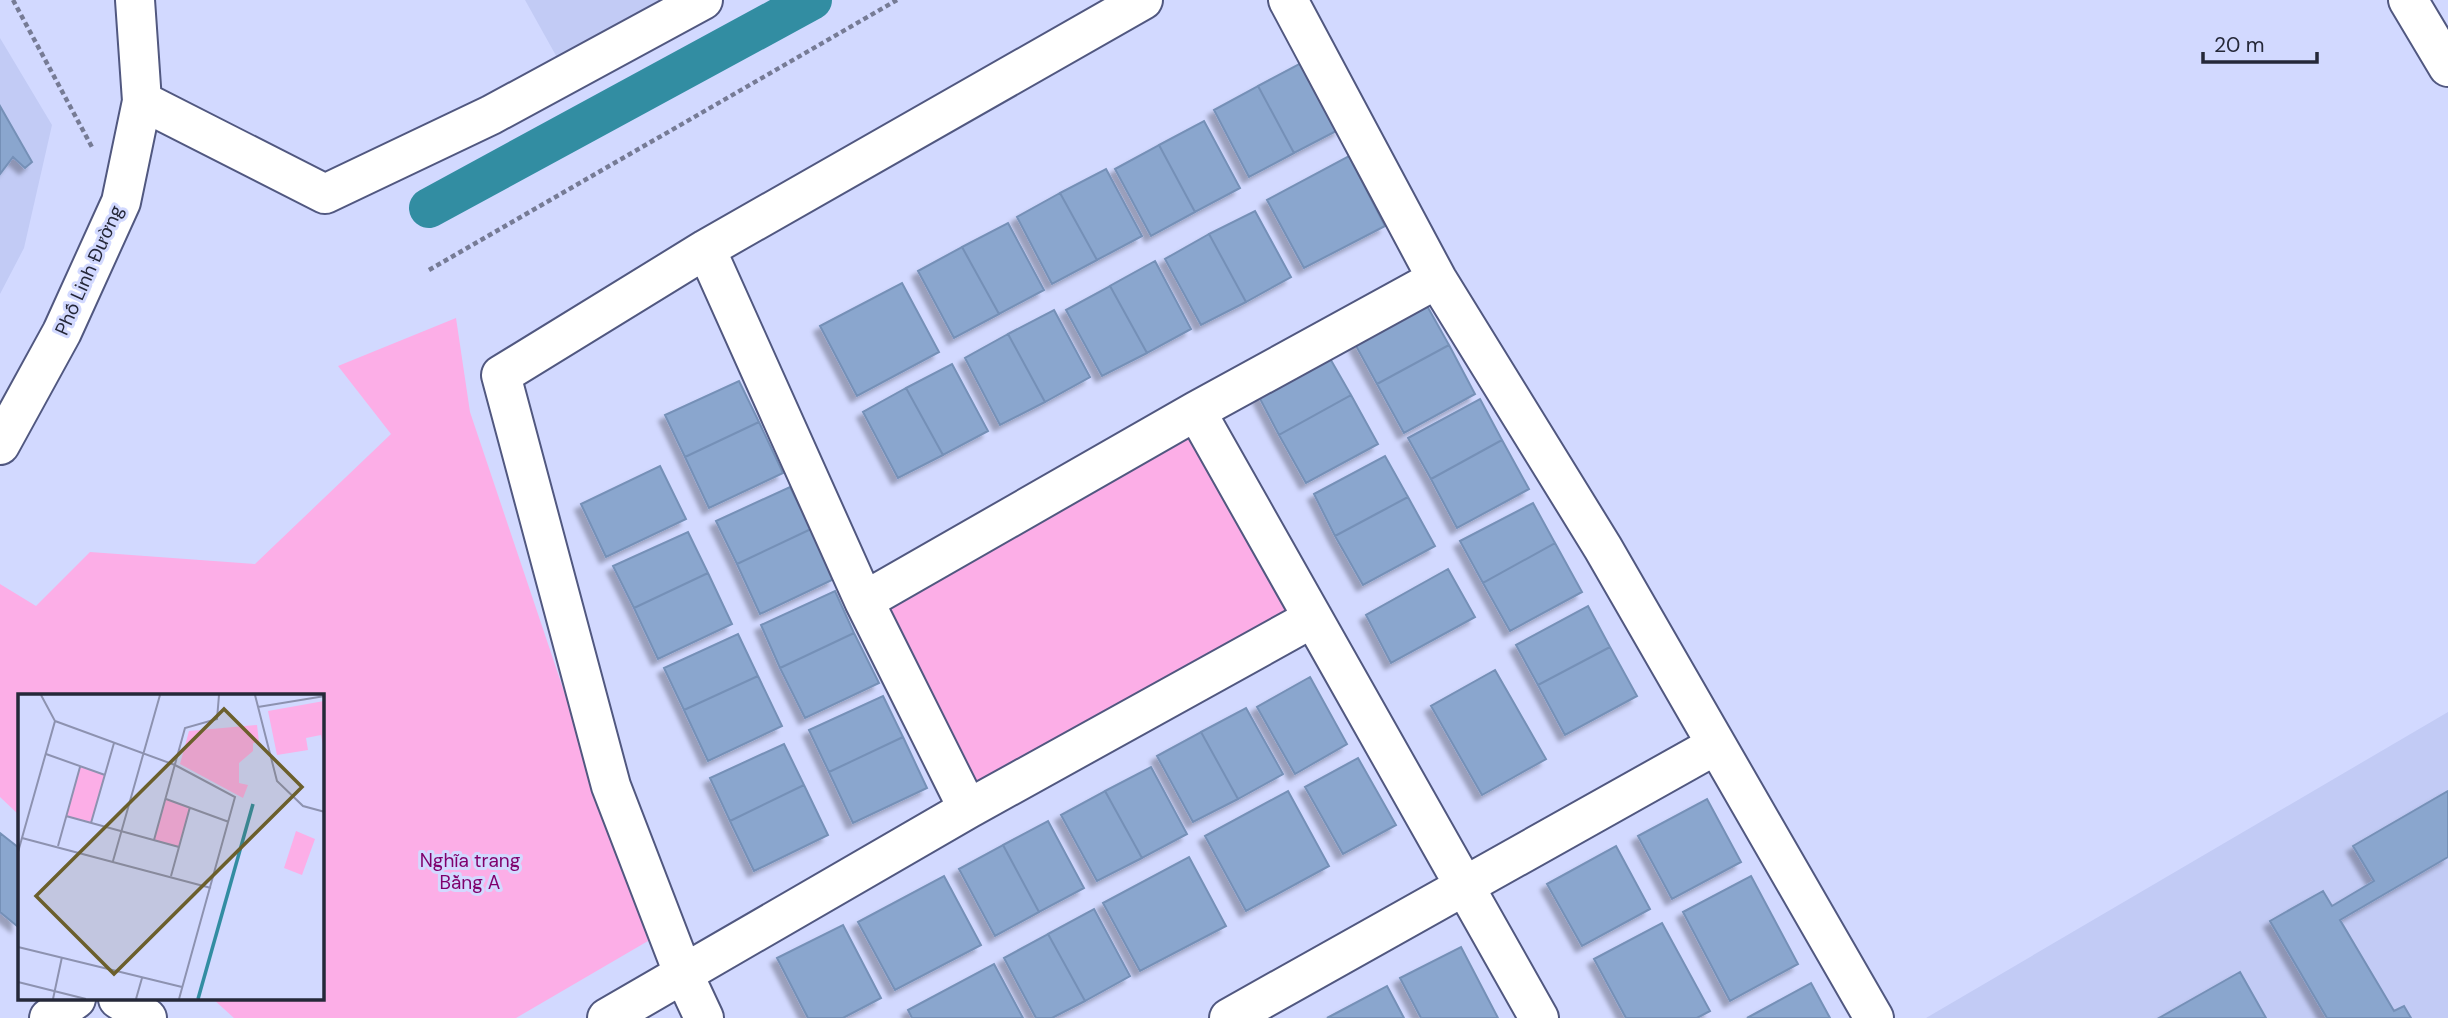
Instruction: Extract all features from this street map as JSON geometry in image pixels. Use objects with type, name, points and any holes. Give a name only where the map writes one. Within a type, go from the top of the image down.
[{"type":"street","name":"Phố Linh Đường","points":[[0,445],[62,332],[121,202],[142,101],[135,0]]},
{"type":"street","points":[[142,101],[325,194],[491,115],[703,0]]},
{"type":"street","points":[[704,1018],[682,973],[611,786],[501,374],[706,248],[1143,0]]},
{"type":"street","points":[[1288,0],[1437,279],[1603,548],[1874,1018]]},
{"type":"street","points":[[2408,0],[2448,67]]},
{"type":"street","points":[[706,248],[864,601],[968,809]]},
{"type":"street","points":[[864,601],[1196,411],[1437,279]]},
{"type":"street","points":[[1196,411],[1539,1018]]},
{"type":"street","points":[[607,1018],[968,809],[1313,618]]},
{"type":"street","points":[[1229,1018],[1716,746]]},
{"type":"street","points":[[49,1018],[75,1000]]},
{"type":"street","points":[[119,1000],[146,1018]]},
{"type":"path","points":[[13,0],[121,202]]},
{"type":"path","points":[[429,271],[897,0]]},
{"type":"shaded area","points":[[525,0],[666,0],[559,61]]},
{"type":"shaded area","points":[[0,38],[52,125],[24,248],[0,294]]},
{"type":"shaded area","points":[[2448,712],[2448,1018],[1926,1018]]},
{"type":"green space","name":"Nghĩa trang Bằng A","points":[[456,318],[470,412],[648,941],[516,1018],[234,1018],[214,1000],[324,1000],[324,694],[18,694],[18,814],[0,797],[0,584],[36,606],[90,552],[255,564],[391,434],[338,366]]},
{"type":"green space","points":[[1196,411],[1313,618],[968,809],[864,601]]},
{"type":"building","points":[[1303,62],[1340,129],[1294,153],[1258,86]]},
{"type":"building","points":[[1258,86],[1294,153],[1249,177],[1214,110]]},
{"type":"building","points":[[0,106],[32,162],[25,168],[13,157],[0,174]]},
{"type":"building","points":[[1204,121],[1240,188],[1195,212],[1159,145]]},
{"type":"building","points":[[1159,145],[1195,212],[1151,236],[1115,169]]},
{"type":"building","points":[[1349,156],[1385,226],[1304,268],[1267,200]]},
{"type":"building","points":[[1106,169],[1142,236],[1097,260],[1060,193]]},
{"type":"building","points":[[1060,193],[1097,260],[1052,284],[1017,217]]},
{"type":"building","points":[[1255,211],[1291,277],[1246,302],[1209,234]]},
{"type":"building","points":[[1008,223],[1044,290],[999,314],[962,247]]},
{"type":"building","points":[[1209,234],[1246,302],[1201,325],[1165,259]]},
{"type":"building","points":[[962,247],[999,314],[954,338],[918,271]]},
{"type":"building","points":[[1155,261],[1191,329],[1147,353],[1110,286]]},
{"type":"building","points":[[902,283],[939,352],[857,396],[820,326]]},
{"type":"building","points":[[1110,286],[1147,353],[1102,376],[1066,310]]},
{"type":"building","points":[[1426,304],[1449,345],[1377,384],[1355,344]]},
{"type":"building","points":[[1054,310],[1090,377],[1045,402],[1008,334]]},
{"type":"building","points":[[1008,334],[1045,402],[1000,425],[965,358]]},
{"type":"building","points":[[1449,345],[1475,394],[1404,433],[1377,384]]},
{"type":"building","points":[[1328,355],[1351,395],[1279,435],[1257,393]]},
{"type":"building","points":[[952,364],[988,431],[943,455],[906,388]]},
{"type":"building","points":[[739,381],[759,422],[685,457],[665,415]]},
{"type":"building","points":[[906,388],[943,455],[898,478],[863,412]]},
{"type":"building","points":[[1351,395],[1378,444],[1306,483],[1279,435]]},
{"type":"building","points":[[1480,399],[1502,440],[1431,479],[1408,438]]},
{"type":"building","points":[[759,422],[783,473],[709,508],[685,457]]},
{"type":"building","points":[[1502,440],[1529,489],[1457,528],[1431,479]]},
{"type":"building","points":[[1385,456],[1408,497],[1335,536],[1314,494]]},
{"type":"building","points":[[660,466],[686,519],[606,557],[581,504]]},
{"type":"building","points":[[790,487],[811,529],[737,564],[716,521]]},
{"type":"building","points":[[1408,497],[1435,546],[1363,585],[1335,536]]},
{"type":"building","points":[[1533,503],[1555,543],[1483,583],[1460,541]]},
{"type":"building","points":[[811,529],[834,579],[760,614],[737,564]]},
{"type":"building","points":[[688,532],[708,573],[634,608],[613,566]]},
{"type":"building","points":[[1555,543],[1582,592],[1510,631],[1483,583]]},
{"type":"building","points":[[1448,569],[1475,617],[1391,663],[1366,615]]},
{"type":"building","points":[[708,573],[732,624],[658,659],[634,608]]},
{"type":"building","points":[[835,591],[854,633],[780,668],[761,625]]},
{"type":"building","points":[[1588,606],[1610,647],[1538,685],[1516,645]]},
{"type":"building","points":[[854,633],[879,683],[805,718],[780,668]]},
{"type":"building","points":[[738,634],[758,676],[684,710],[664,668]]},
{"type":"building","points":[[1610,647],[1637,696],[1565,735],[1538,685]]},
{"type":"building","points":[[1495,670],[1546,759],[1482,795],[1431,706]]},
{"type":"building","points":[[758,676],[782,726],[708,761],[684,710]]},
{"type":"building","points":[[1310,677],[1347,744],[1295,774],[1257,707]]},
{"type":"building","points":[[883,696],[903,737],[829,772],[809,730]]},
{"type":"building","points":[[1246,708],[1283,774],[1238,799],[1201,732]]},
{"type":"building","points":[[1201,732],[1238,799],[1193,822],[1157,756]]},
{"type":"building","points":[[903,737],[927,788],[853,823],[829,772]]},
{"type":"building","points":[[784,744],[804,785],[730,821],[710,778]]},
{"type":"building","points":[[1358,758],[1396,825],[1343,854],[1305,787]]},
{"type":"building","points":[[1151,767],[1187,834],[1142,858],[1105,791]]},
{"type":"building","points":[[804,785],[828,835],[754,871],[730,821]]},
{"type":"building","points":[[1105,791],[1142,858],[1097,881],[1061,815]]},
{"type":"building","points":[[1288,791],[1329,866],[1246,911],[1205,836]]},
{"type":"building","points":[[2448,791],[2448,857],[2340,920],[2394,1011],[2404,1006],[2411,1018],[2327,1018],[2270,921],[2323,891],[2332,906],[2374,881],[2353,846]]},
{"type":"building","points":[[1707,799],[1741,862],[1672,899],[1638,836]]},
{"type":"building","points":[[1048,821],[1084,888],[1039,912],[1003,845]]},
{"type":"building","points":[[0,833],[18,847],[17,926],[0,912]]},
{"type":"building","points":[[1003,845],[1039,912],[995,936],[959,869]]},
{"type":"building","points":[[1616,846],[1650,909],[1582,946],[1547,884]]},
{"type":"building","points":[[1189,857],[1226,926],[1140,971],[1103,903]]},
{"type":"building","points":[[944,876],[981,945],[895,990],[858,922]]},
{"type":"building","points":[[1751,876],[1798,964],[1730,1001],[1683,912]]},
{"type":"building","points":[[1094,909],[1130,976],[1085,1001],[1048,934]]},
{"type":"building","points":[[1662,923],[1710,1011],[1697,1018],[1626,1018],[1594,959]]},
{"type":"building","points":[[843,925],[881,998],[843,1018],[808,1018],[777,958]]},
{"type":"building","points":[[1048,934],[1085,1001],[1052,1018],[1036,1018],[1004,958]]},
{"type":"building","points":[[1461,947],[1498,1018],[1421,1018],[1400,978]]},
{"type":"building","points":[[994,964],[1023,1018],[912,1018],[908,1010]]},
{"type":"building","points":[[2240,972],[2266,1018],[2159,1018]]},
{"type":"building","points":[[1811,983],[1830,1018],[1747,1018]]},
{"type":"building","points":[[1387,986],[1404,1018],[1327,1018]]},
{"type":"waterway","points":[[429,208],[812,0]]}]
